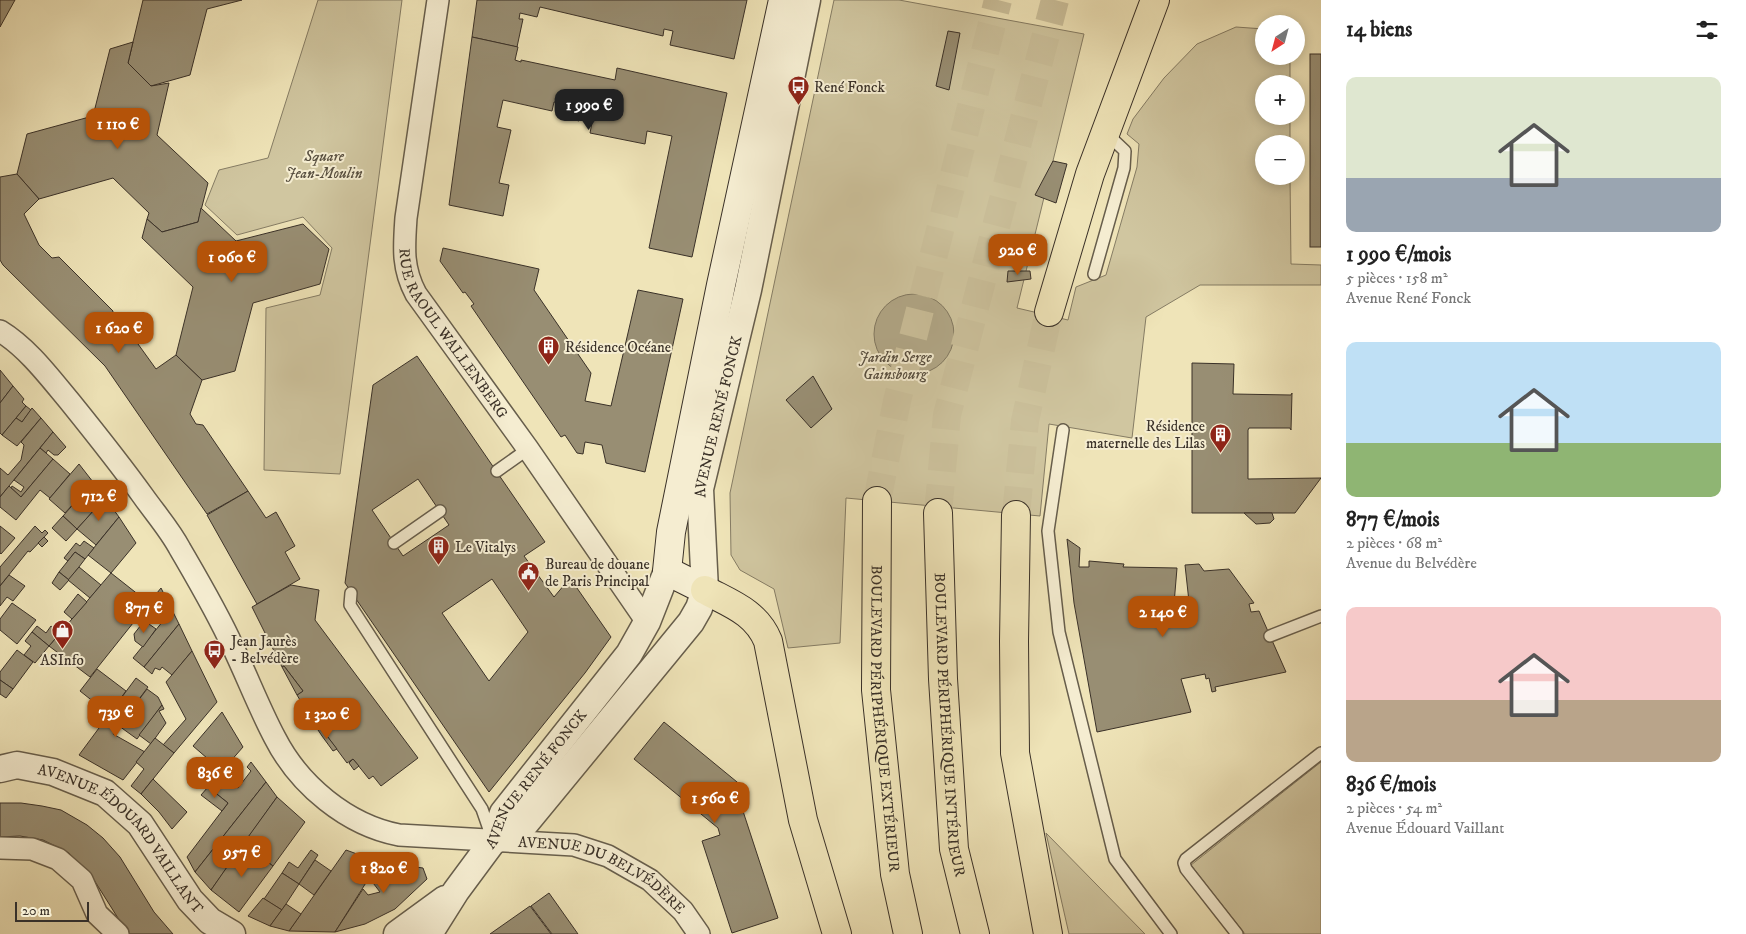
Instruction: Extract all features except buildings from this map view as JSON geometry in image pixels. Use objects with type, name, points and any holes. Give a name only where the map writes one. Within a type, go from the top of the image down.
[{"type":"highway","points":[[1048,312],[1090,174],[1155,0]]},
{"type":"highway","name":"BOULEVARD PÉRIPHÉRIQUE EXTÉRIEUR","points":[[877,501],[876,690],[895,874],[908,934]]},
{"type":"highway","name":"BOULEVARD PÉRIPHÉRIQUE INTÉRIEUR","points":[[938,513],[943,679],[954,848],[976,934]]},
{"type":"highway","points":[[1016,515],[1015,753],[1048,934]]},
{"type":"highway","points":[[705,590],[752,616],[762,628],[768,642],[803,820],[836,934]]},
{"type":"main road","name":"AVENUE RENÉ FONCK","points":[[668,571],[672,532],[721,285],[783,0]]},
{"type":"main road","points":[[668,571],[705,590]]},
{"type":"street","name":"RUE RAOUL WALLENBERG","points":[[438,0],[406,218],[403,253],[405,267],[416,294],[528,450],[647,622]]},
{"type":"street","name":"AVENUE RENÉ FONCK","points":[[493,841],[520,830],[691,622],[699,608],[705,590],[700,489],[748,290],[807,0]]},
{"type":"street","name":"AVENUE DU BELVÉDÈRE","points":[[0,331],[13,339],[59,388],[115,456],[179,546],[228,637],[275,739],[293,765],[313,787],[343,813],[361,824],[399,836],[574,845],[608,856],[650,880],[683,911],[699,934]]},
{"type":"street","name":"AVENUE RENÉ FONCK","points":[[493,841],[503,813],[629,654],[647,622],[668,571]]},
{"type":"street","name":"AVENUE ÉDOUARD VAILLANT","points":[[0,769],[16,765],[53,772],[105,793],[140,824],[190,900],[210,921],[232,934]]},
{"type":"street","points":[[429,934],[456,891],[493,841]]},
{"type":"street","points":[[0,848],[32,849],[58,859],[82,880],[96,914],[118,934]]},
{"type":"street","points":[[397,934],[456,891]]},
{"type":"lane","points":[[1094,274],[1124,168],[1125,151],[1106,132]]},
{"type":"lane","points":[[1063,430],[1048,532],[1059,632],[1114,859],[1171,934]]},
{"type":"lane","points":[[497,471],[528,450]]},
{"type":"lane","points":[[394,544],[440,511]]},
{"type":"lane","points":[[352,593],[350,605],[482,809],[493,841]]},
{"type":"lane","points":[[1270,636],[1321,616]]},
{"type":"lane","points":[[1237,934],[1186,869],[1184,863],[1186,859],[1321,753]]},
{"type":"green space","name":"Square Jean-Moulin","points":[[318,0],[402,0],[340,474],[264,470],[266,308],[320,295],[332,248],[303,217],[237,235],[205,205],[219,170],[268,158]]},
{"type":"green space","name":"Jardin Serge Gainsbourg","points":[[834,0],[899,0],[1084,34],[1017,308],[1068,320],[1076,287],[1106,275],[1137,167],[1139,144],[1127,134],[1133,119],[1164,78],[1197,44],[1236,27],[1255,28],[1255,65],[1290,65],[1290,75],[1255,75],[1255,125],[1290,125],[1290,135],[1255,135],[1255,185],[1290,185],[1291,264],[1321,265],[1321,285],[1200,285],[1146,317],[1132,438],[1049,424],[1040,516],[846,498],[840,643],[788,648],[774,589],[740,570],[731,555],[730,493]]},
{"type":"green space","points":[[1321,762],[1321,934],[1245,934],[1191,865]]},
{"type":"green space","points":[[1046,833],[1145,934],[1069,934]]},
{"type":"shaded area","points":[[914,294],[929,297],[942,306],[951,319],[954,334],[951,349],[942,362],[929,371],[914,374],[899,371],[886,362],[877,349],[874,334],[877,319],[886,306],[899,297]]},
{"type":"tunnel","points":[[877,501],[897,401],[998,0]]},
{"type":"tunnel","points":[[938,513],[947,415],[1055,0]]},
{"type":"tunnel","points":[[1016,515],[1025,421],[1049,312]]},
{"type":"place","name":"René Fonck","points":[[798,106]]},
{"type":"place","name":"Résidence Océane","points":[[549,366]]},
{"type":"place","name":"Résidence maternelle des Lilas","points":[[1221,454]]},
{"type":"place","name":"Le Vitalys","points":[[439,566]]},
{"type":"place","name":"Bureau de douane de Paris Principal","points":[[529,592]]},
{"type":"place","name":"ASInfo","points":[[62,650]]},
{"type":"place","name":"Jean Jaurès - Belvédère","points":[[215,669]]}]
